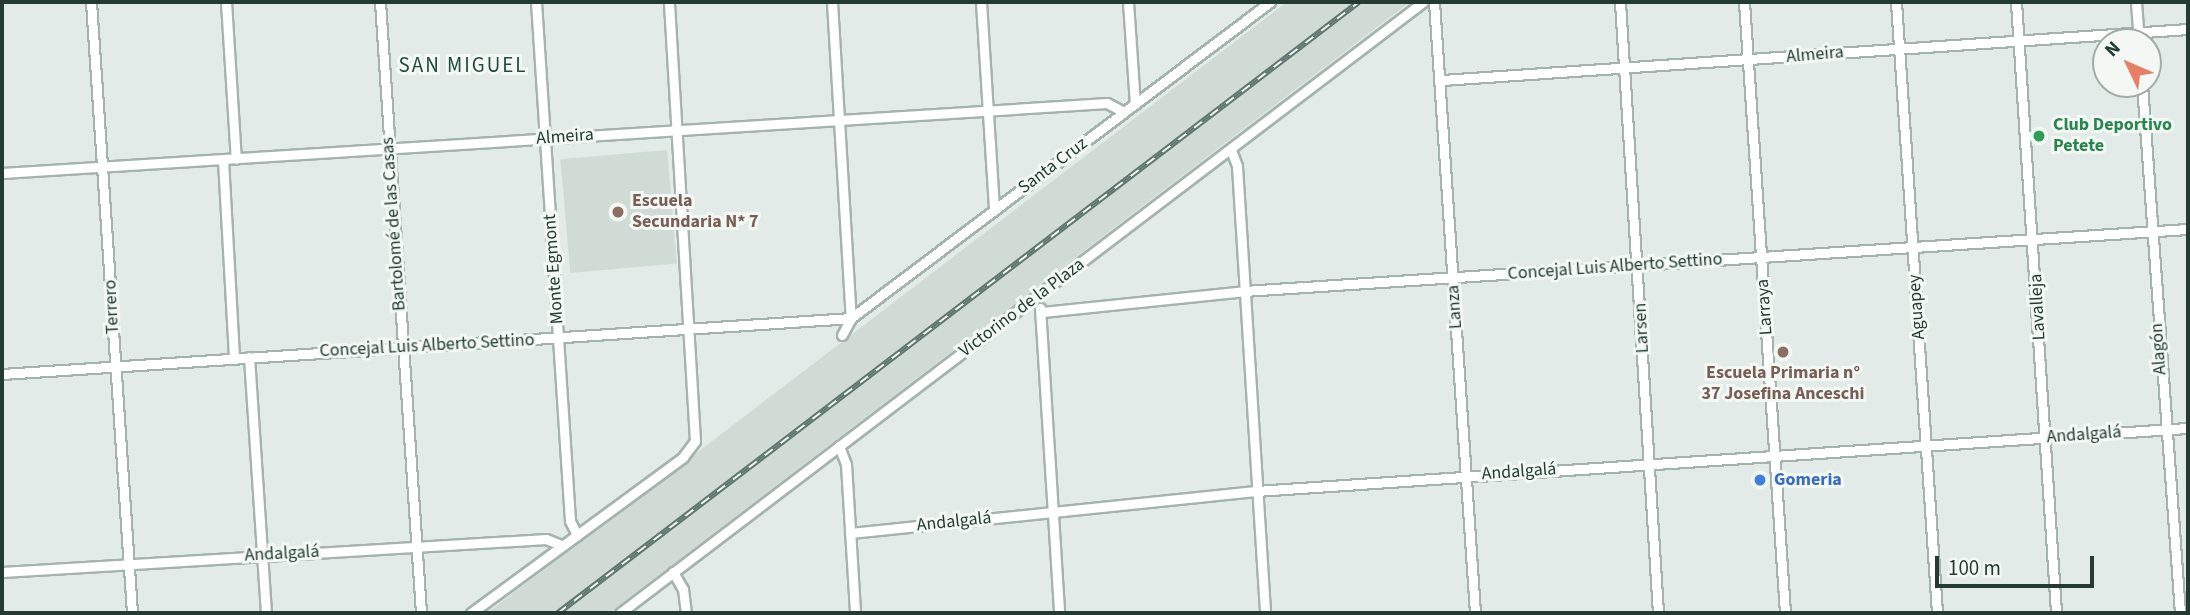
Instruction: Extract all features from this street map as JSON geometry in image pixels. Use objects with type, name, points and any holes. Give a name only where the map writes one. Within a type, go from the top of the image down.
[{"type":"street","name":"Terrero","points":[[91,2],[132,613]]},
{"type":"street","points":[[226,2],[236,159]]},
{"type":"street","name":"Bartolomé de las Casas","points":[[380,2],[421,613]]},
{"type":"street","name":"Monte Egmont","points":[[536,2],[570,521],[577,535]]},
{"type":"street","points":[[471,613],[692,448],[696,434],[691,330],[669,2]]},
{"type":"street","points":[[832,2],[851,318]]},
{"type":"street","points":[[981,2],[994,210]]},
{"type":"street","points":[[1128,2],[1135,104]]},
{"type":"street","name":"Santa Cruz","points":[[842,335],[851,318],[1270,2]]},
{"type":"street","name":"Victorino de la Plaza","points":[[620,613],[1423,2]]},
{"type":"street","name":"Lanza","points":[[1434,2],[1442,80],[1475,613]]},
{"type":"street","name":"Larsen","points":[[1620,2],[1658,613]]},
{"type":"street","name":"Larraya","points":[[1744,2],[1785,613]]},
{"type":"street","name":"Aguapey","points":[[1896,2],[1937,613]]},
{"type":"street","name":"Lavalleja","points":[[2016,2],[2034,238],[2056,613]]},
{"type":"street","points":[[2136,2],[2138,28]]},
{"type":"street","name":"Almeira","points":[[2162,33],[2188,29]]},
{"type":"street","name":"Almeira","points":[[1442,80],[1748,61],[2019,39],[2092,38]]},
{"type":"street","name":"Alagón","points":[[2143,98],[2164,430],[2180,613]]},
{"type":"street","name":"Almeira","points":[[2,173],[1107,103],[1124,113]]},
{"type":"street","points":[[1231,150],[1237,166],[1265,613]]},
{"type":"street","points":[[223,160],[234,358]]},
{"type":"street","name":"Concejal Luis Alberto Settino","points":[[1042,312],[1244,290],[1638,267],[2188,229]]},
{"type":"street","points":[[1034,298],[1042,312],[1059,613]]},
{"type":"street","name":"Concejal Luis Alberto Settino","points":[[2,374],[851,318]]},
{"type":"street","points":[[249,357],[266,613]]},
{"type":"street","name":"Andalgalá","points":[[850,533],[1256,491],[2188,428]]},
{"type":"street","points":[[839,446],[846,464],[855,613]]},
{"type":"street","name":"Andalgalá","points":[[2,572],[546,539],[561,545]]},
{"type":"street","points":[[673,572],[683,589],[685,613]]},
{"type":"shaded area","points":[[1287,2],[1410,2],[609,613],[487,613]]},
{"type":"shaded area","name":"Escuela Secundaria N* 7","points":[[667,150],[677,264],[570,273],[560,159]]},
{"type":"railway","points":[[558,613],[1359,2]]},
{"type":"place","name":"Club Deportivo Petete","points":[[2039,136]]},
{"type":"place","name":"Escuela Secundaria N* 7","points":[[618,212]]},
{"type":"place","name":"Escuela Primaria n° 37 Josefina Anceschi","points":[[1783,352]]},
{"type":"place","name":"Gomeria","points":[[1760,480]]},
{"type":"district","name":"SAN MIGUEL","points":[[463,65]]}]
